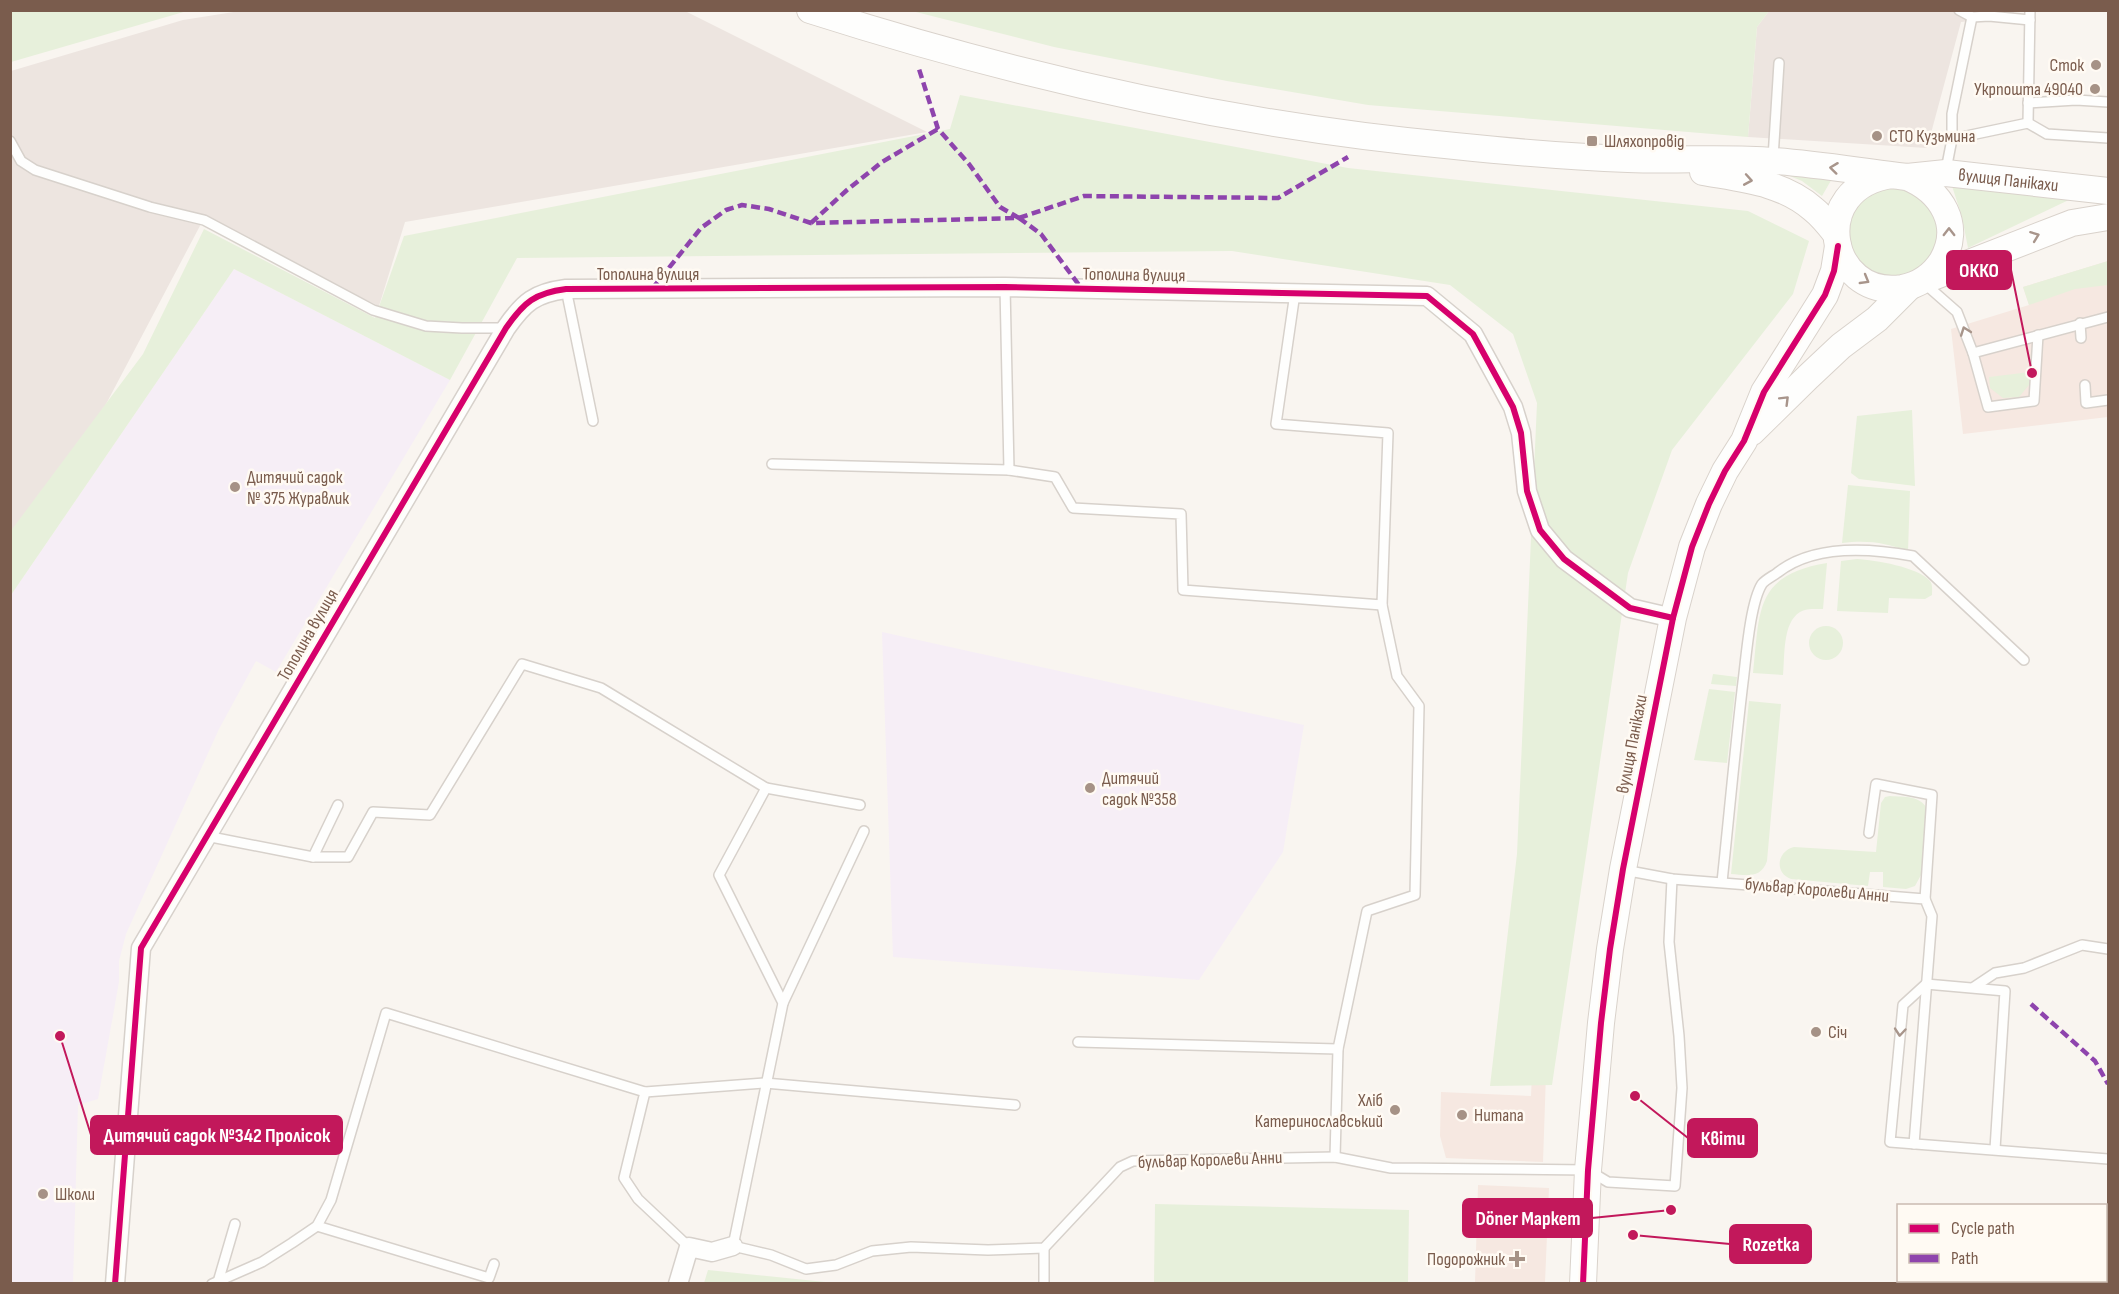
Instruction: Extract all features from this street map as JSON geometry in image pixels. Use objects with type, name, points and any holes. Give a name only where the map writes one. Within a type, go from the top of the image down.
[{"type":"main road","points":[[810,10],[1048,78],[1179,107],[1311,129],[1453,146],[1629,159],[1773,161],[1900,176],[1921,183],[1933,191],[1948,217],[1950,231],[1948,246],[1934,272],[1915,284],[1893,289],[1864,282],[1852,272],[1843,260],[1837,240],[1837,219],[1843,205],[1864,183],[1877,177],[1900,176]]},
{"type":"main road","points":[[1629,159],[1780,188],[1815,211],[1837,240]]},
{"type":"main road","name":"вулиця Панікахи","points":[[1900,176],[1946,173],[2109,191]]},
{"type":"main road","name":"вулиця Панікахи","points":[[1744,441],[1841,346],[1877,319],[1915,284],[2072,223],[2109,216]]},
{"type":"main road","name":"вулиця Панікахи","points":[[1583,1284],[1588,1170],[1601,1023],[1623,869],[1673,618],[1692,547],[1721,479],[1744,441],[1764,392],[1825,295],[1834,271],[1837,240]]},
{"type":"street","name":"Тополина вулиця","points":[[115,1284],[141,948],[506,328],[530,300],[547,291],[566,289],[1005,287],[1426,296],[1473,334],[1514,407],[1521,433],[1527,491],[1540,531],[1564,559],[1630,608],[1673,618]]},
{"type":"street","points":[[678,1284],[689,1247],[712,1252],[733,1246]]},
{"type":"lane","points":[[1959,10],[1972,17],[2030,15],[2028,123]]},
{"type":"lane","points":[[1946,173],[1952,139],[1952,114],[1972,17]]},
{"type":"lane","points":[[1773,161],[1779,63]]},
{"type":"lane","points":[[2028,103],[2076,100],[2109,102]]},
{"type":"lane","points":[[1952,139],[2028,123],[2047,134],[2109,138]]},
{"type":"lane","points":[[10,141],[21,161],[35,170],[150,207],[204,220],[373,309],[426,326],[506,328]]},
{"type":"lane","points":[[1915,284],[1957,312],[1973,353],[1988,407],[2034,401],[2038,335]]},
{"type":"lane","points":[[1005,287],[1009,470]]},
{"type":"lane","points":[[566,289],[593,421]]},
{"type":"lane","points":[[1295,293],[1276,424],[1388,433],[1382,605],[1398,676],[1419,706],[1414,895],[1367,911],[1338,1049],[1335,1157]]},
{"type":"lane","points":[[1973,353],[2109,317]]},
{"type":"lane","points":[[2080,323],[2081,338]]},
{"type":"lane","points":[[2085,386],[2086,403],[2109,400]]},
{"type":"lane","points":[[772,464],[1009,470],[1055,477],[1073,508],[1181,514],[1183,590],[1382,605]]},
{"type":"lane","points":[[1722,882],[1742,690],[1754,608],[1763,584],[1790,562],[1836,552],[1861,550],[1913,556],[2024,660]]},
{"type":"lane","points":[[206,836],[313,858],[348,857],[373,812],[430,815],[522,664],[601,688],[766,788],[860,805]]},
{"type":"lane","points":[[1869,833],[1876,784],[1932,795],[1925,899],[1932,916],[1914,1144]]},
{"type":"lane","points":[[766,788],[719,875],[783,1003]]},
{"type":"lane","points":[[313,858],[338,805]]},
{"type":"lane","points":[[864,831],[783,1003],[733,1246],[771,1256],[806,1269],[836,1265],[872,1251],[911,1247],[988,1250],[1044,1248],[1044,1284]]},
{"type":"lane","name":"бульвар Королеви Анни","points":[[1623,869],[1672,879],[1925,899]]},
{"type":"lane","name":"бульвар Королеви Анни","points":[[1044,1248],[1120,1167],[1133,1161],[1335,1157],[1391,1168],[1588,1170],[1608,1182],[1675,1186],[1682,1088],[1669,942],[1672,879]]},
{"type":"lane","points":[[1974,987],[1995,973],[2024,969],[2082,945],[2109,950]]},
{"type":"lane","points":[[1995,1149],[2006,991],[1926,984],[1903,1005],[1890,1142],[2109,1159]]},
{"type":"lane","points":[[215,1283],[262,1262],[317,1226],[331,1200],[386,1013],[645,1092],[765,1083],[1015,1105]]},
{"type":"lane","points":[[1078,1042],[1338,1049]]},
{"type":"lane","points":[[645,1092],[624,1178],[638,1199],[689,1247]]},
{"type":"lane","points":[[215,1283],[235,1224]]},
{"type":"lane","points":[[317,1226],[489,1278],[494,1264]]},
{"type":"shaded area","points":[[240,11],[685,11],[927,132],[405,222],[379,306],[202,222],[105,406],[11,532],[11,71],[183,20]]},
{"type":"shaded area","points":[[1769,11],[2014,11],[2013,17],[1961,22],[1927,148],[1748,137],[1757,27]]},
{"type":"shaded area","points":[[2108,261],[2108,417],[1963,434],[1951,329],[2029,305],[2023,287]]},
{"type":"shaded area","points":[[234,269],[450,380],[276,672],[256,661],[219,729],[126,934],[119,961],[119,982],[98,1099],[78,1105],[73,1283],[11,1284],[11,595]]},
{"type":"shaded area","name":"Дитячий садок №358","points":[[882,632],[1304,725],[1283,852],[1199,980],[893,957]]},
{"type":"shaded area","points":[[1532,1074],[1546,1074],[1543,1162],[1446,1158],[1440,1136],[1441,1092],[1531,1096]]},
{"type":"shaded area","points":[[1478,1185],[1549,1188],[1545,1283],[1475,1283]]},
{"type":"green space","points":[[11,10],[187,10],[187,11],[11,62]]},
{"type":"green space","points":[[1769,10],[1757,27],[1748,137],[1368,105],[1227,81],[1054,47],[912,11]]},
{"type":"green space","points":[[960,95],[1348,168],[1748,211],[1809,241],[1793,294],[1672,450],[1628,573],[1552,1085],[1490,1086],[1517,854],[1537,403],[1513,334],[1450,285],[1232,251],[517,258],[450,380],[234,269],[11,595],[10,532],[143,354],[204,229],[375,318],[404,236],[950,129]]},
{"type":"green space","points":[[1780,172],[1833,177],[1822,196],[1802,181]]},
{"type":"green space","points":[[1952,186],[2075,197],[1968,248],[1962,217]]},
{"type":"green space","points":[[1897,187],[1908,190],[1928,206],[1936,220],[1937,236],[1933,250],[1925,263],[1913,273],[1898,279],[1881,278],[1851,256],[1847,220],[1869,192],[1880,188]]},
{"type":"green space","points":[[2108,261],[2108,285],[2075,289],[2029,305],[2023,287]]},
{"type":"green space","points":[[2030,372],[2029,385],[2019,397],[2003,398],[1990,388],[1989,377]]},
{"type":"green space","points":[[1912,410],[1915,486],[1859,479],[1851,473],[1857,416]]},
{"type":"green space","points":[[1848,485],[1910,491],[1908,552],[1876,543],[1842,543]]},
{"type":"green space","points":[[1857,559],[1885,563],[1916,572],[1930,581],[1932,595],[1925,599],[1889,598],[1888,613],[1837,611],[1841,561]]},
{"type":"green space","points":[[1827,563],[1823,609],[1802,611],[1794,617],[1787,632],[1783,675],[1753,673],[1760,614],[1765,599],[1773,587],[1786,577],[1803,569]]},
{"type":"green space","points":[[1826,626],[1838,631],[1843,643],[1838,655],[1826,660],[1814,655],[1809,643],[1814,631]]},
{"type":"green space","points":[[1713,674],[1737,677],[1736,686],[1711,684]]},
{"type":"green space","points":[[1709,689],[1735,692],[1727,763],[1694,760]]},
{"type":"green space","points":[[1749,701],[1781,704],[1767,861],[1761,871],[1752,875],[1731,874]]},
{"type":"green space","points":[[1885,797],[1917,799],[1928,811],[1921,875],[1915,886],[1906,889],[1883,887],[1883,872],[1870,872],[1868,886],[1791,879],[1782,872],[1781,857],[1788,849],[1794,847],[1876,852],[1881,803]]},
{"type":"green space","points":[[1155,1204],[1409,1210],[1408,1283],[1154,1283]]},
{"type":"green space","points":[[708,1270],[835,1283],[704,1283]]},
{"type":"marked path","points":[[652,289],[701,228],[726,210],[742,205],[769,209],[811,223],[1019,218],[1000,207],[969,164],[938,129],[919,69]]},
{"type":"marked path","points":[[811,223],[882,162],[938,129]]},
{"type":"marked path","points":[[1019,218],[1084,196],[1278,198],[1348,157]]},
{"type":"marked path","points":[[1019,218],[1041,234],[1082,289]]},
{"type":"marked path","points":[[2031,1004],[2095,1061],[2108,1084]]},
{"type":"marked path","points":[[2108,1276],[2108,1284]]},
{"type":"cycle path","points":[[1583,1284],[1588,1170],[1610,949],[1623,869],[1673,618],[1692,547],[1709,504],[1725,471],[1744,441],[1764,392],[1825,295],[1834,271],[1838,246]]},
{"type":"cycle path","points":[[115,1284],[141,948],[506,328],[525,305],[538,296],[566,289],[1005,287],[1427,296],[1473,334],[1513,407],[1521,433],[1527,491],[1540,530],[1564,559],[1630,608],[1673,618]]},
{"type":"place","name":"Сток","points":[[2096,65]]},
{"type":"place","name":"Укрпошта 49040","points":[[2095,89]]},
{"type":"place","name":"СТО Кузьмина","points":[[1877,136]]},
{"type":"place","name":"Шляхопровід","points":[[1592,141]]},
{"type":"place","name":"ОККО","points":[[2032,373]]},
{"type":"place","name":"Дитячий садок № 375 Журавлик","points":[[235,487]]},
{"type":"place","name":"Дитячий садок №358","points":[[1090,788]]},
{"type":"place","name":"Січ","points":[[1816,1032]]},
{"type":"place","name":"Дитячий садок №342 Пролісок","points":[[60,1036]]},
{"type":"place","name":"Квіти","points":[[1635,1096]]},
{"type":"place","name":"Хліб Катеринославський","points":[[1395,1110]]},
{"type":"place","name":"Humana","points":[[1462,1115]]},
{"type":"place","name":"Школи","points":[[43,1194]]},
{"type":"place","name":"Döner Маркет","points":[[1671,1210]]},
{"type":"place","name":"Rozetka","points":[[1633,1235]]},
{"type":"place","name":"Подорожник","points":[[1517,1259]]}]
